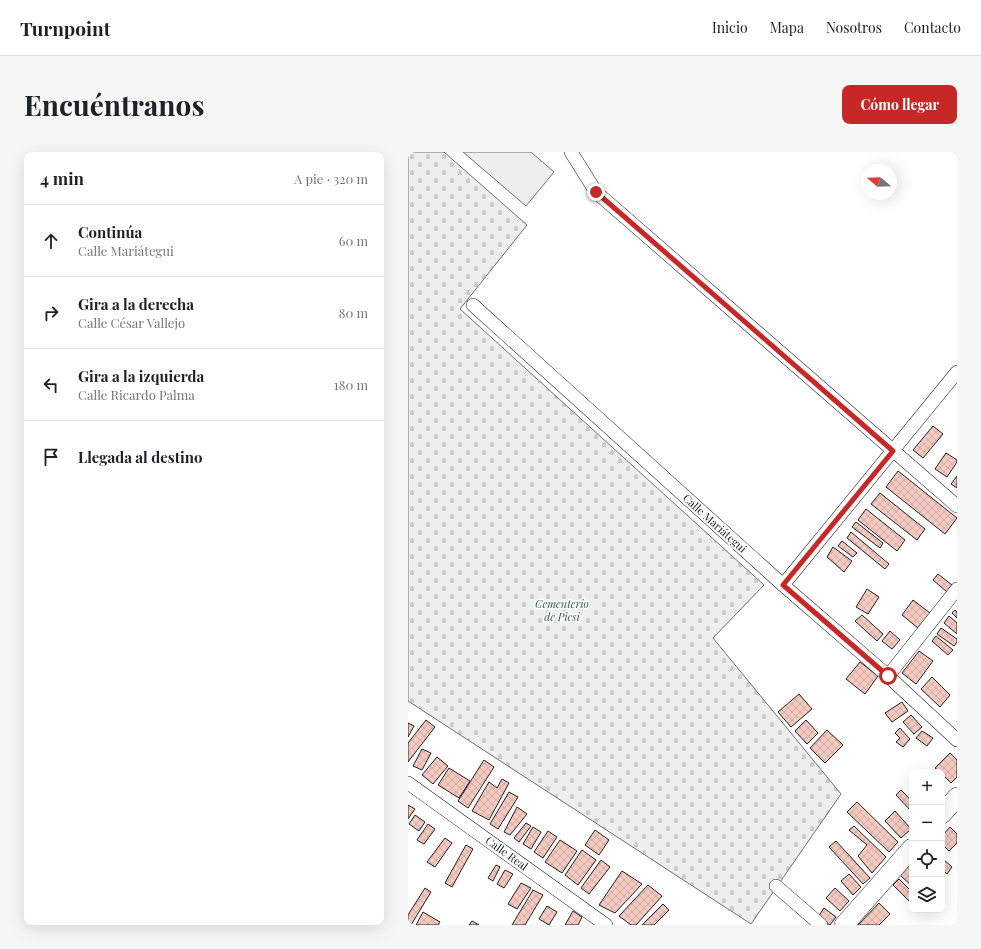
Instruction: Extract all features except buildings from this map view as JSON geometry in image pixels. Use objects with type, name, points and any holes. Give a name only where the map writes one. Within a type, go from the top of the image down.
[{"type":"street","points":[[570,152],[596,192],[957,506]]},
{"type":"street","name":"Calle Mariátegui","points":[[473,305],[783,585],[888,676],[957,740]]},
{"type":"street","points":[[783,585],[957,372]]},
{"type":"street","points":[[888,676],[957,588]]},
{"type":"street","name":"Calle Real","points":[[408,783],[606,925]]},
{"type":"street","points":[[945,811],[957,797]]},
{"type":"street","points":[[844,925],[909,851]]},
{"type":"street","points":[[776,886],[821,925]]},
{"type":"green space","name":"Cementerio de Picsi","points":[[408,152],[444,152],[527,225],[460,309],[764,585],[713,638],[841,794],[751,924],[408,701]]},
{"type":"green space","points":[[463,152],[531,152],[554,172],[526,206]]},
{"type":"route","points":[[596,192],[893,451],[783,585],[888,676]]}]
